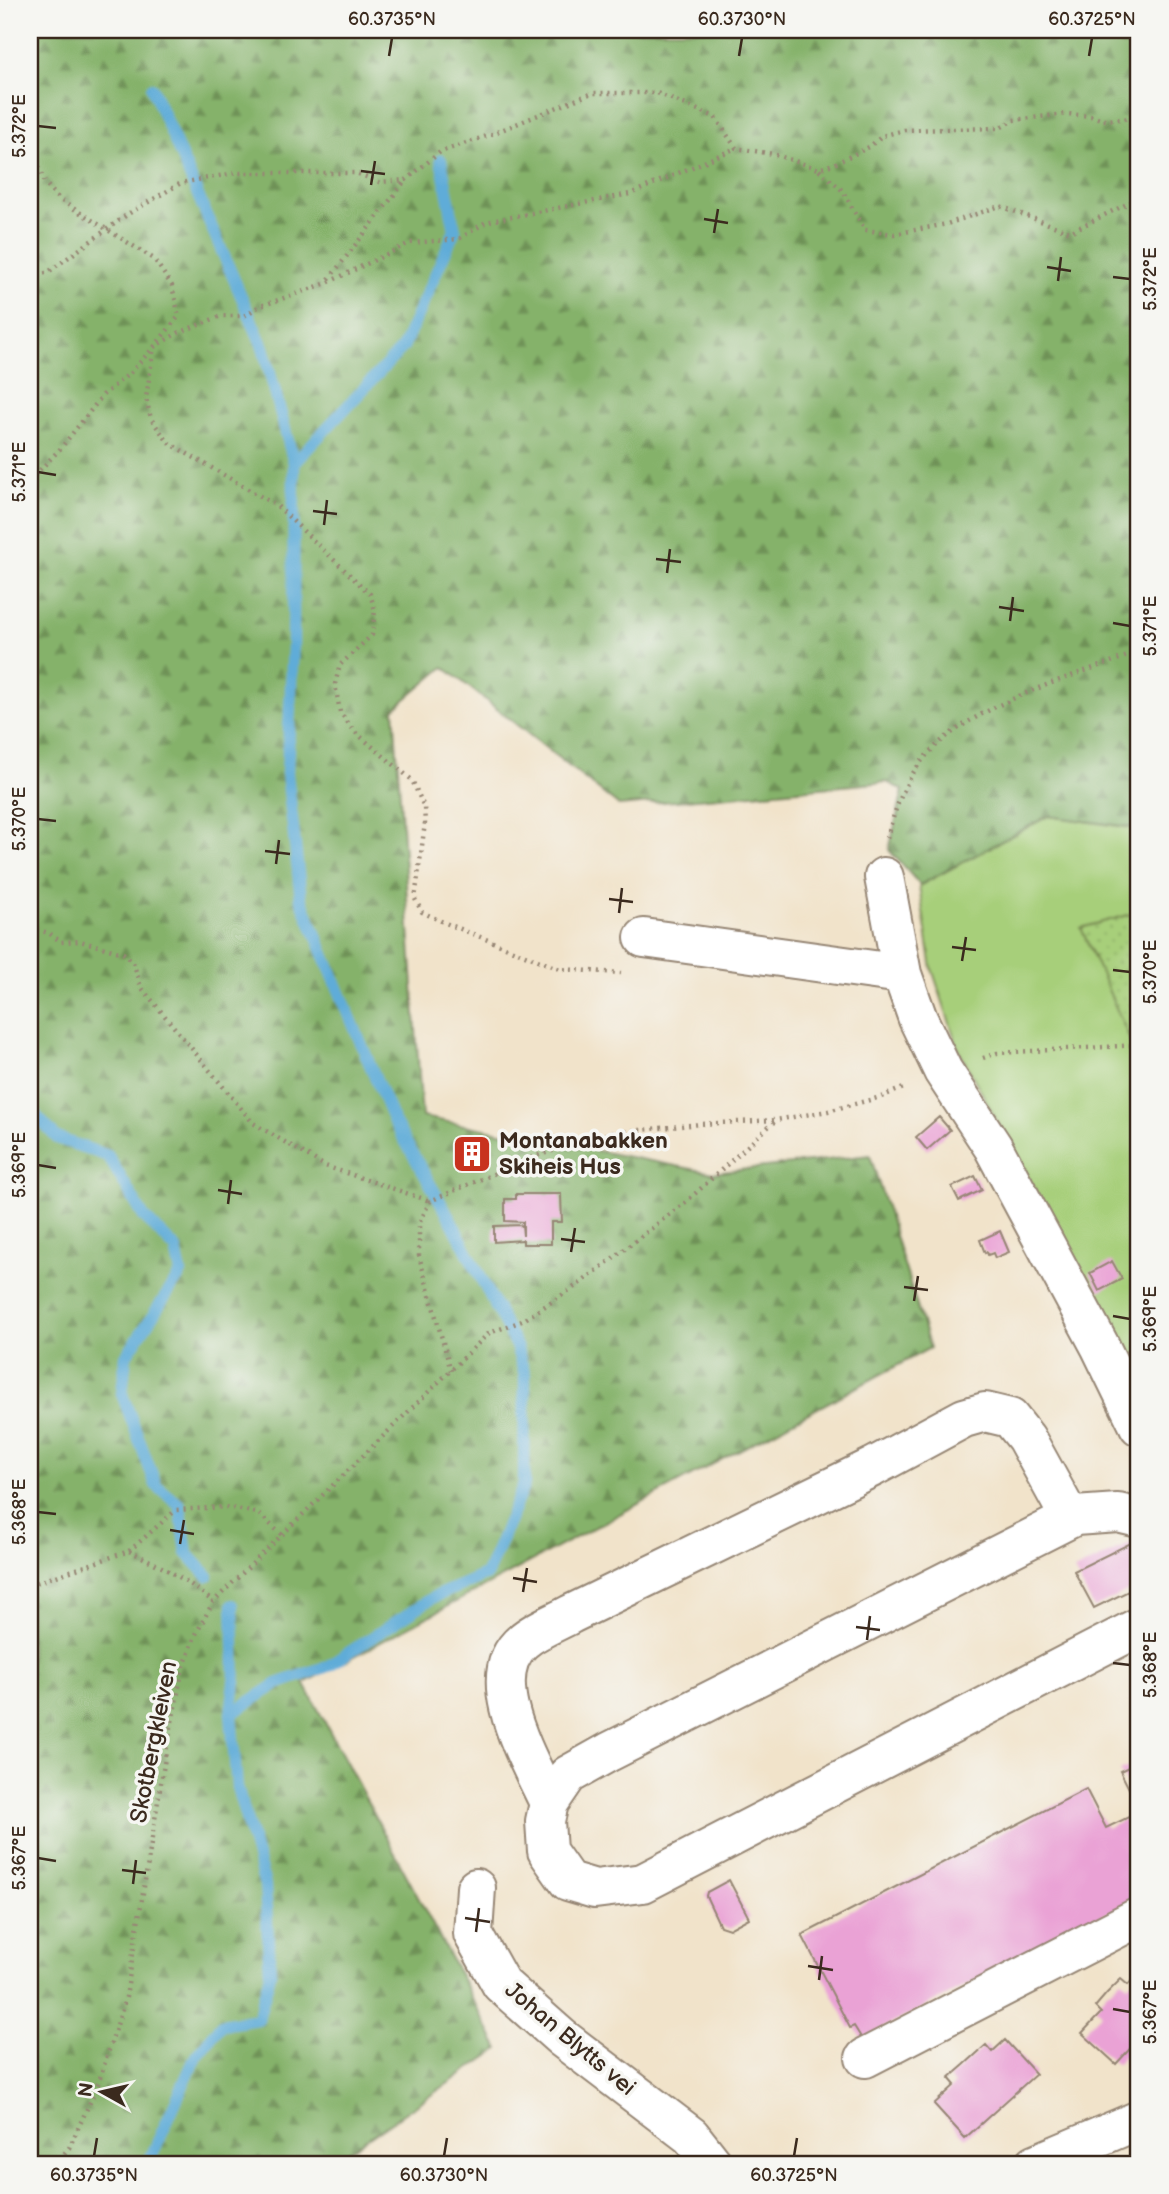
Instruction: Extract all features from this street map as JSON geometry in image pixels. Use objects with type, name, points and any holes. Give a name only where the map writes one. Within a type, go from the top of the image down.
[{"type":"street","points":[[884,877],[902,974],[918,1019],[943,1071],[993,1147],[1100,1346],[1139,1426]]},
{"type":"street","points":[[644,938],[902,974]]},
{"type":"street","points":[[549,1802],[513,1726],[506,1680],[511,1658],[523,1641],[559,1621],[873,1467],[964,1418],[985,1412],[1010,1419],[1026,1438],[1070,1518]]},
{"type":"street","points":[[1139,1518],[1118,1513],[1074,1516],[568,1775],[549,1802],[545,1821],[547,1851],[568,1881],[595,1889],[643,1883],[1139,1627]]},
{"type":"street","name":"Johan Blytts vei","points":[[476,1888],[473,1934],[501,1984],[562,2038],[691,2136],[713,2164]]},
{"type":"street","points":[[865,2057],[1139,1917]]},
{"type":"street","points":[[1035,2164],[1135,2132]]},
{"type":"path","points":[[30,84],[34,152],[45,183],[60,200],[155,259],[172,286],[179,316],[130,373],[103,394],[60,450],[30,480]]},
{"type":"path","points":[[327,283],[406,180],[440,152],[592,93],[656,93],[715,117],[736,148]]},
{"type":"path","points":[[819,169],[869,147],[882,136],[904,130],[1000,128],[1013,121],[1067,114],[1103,120],[1139,116]]},
{"type":"path","points":[[154,347],[178,333],[221,316],[244,316],[258,307],[327,283],[410,243],[459,239],[486,222],[630,194],[736,148],[773,154],[819,169],[842,190],[865,230],[894,234],[947,223],[1000,206],[1070,232],[1139,198]]},
{"type":"path","points":[[30,274],[47,273],[128,214],[181,183],[235,173],[356,173],[379,182],[406,180]]},
{"type":"path","points":[[154,347],[146,398],[151,419],[169,443],[277,506],[370,594],[375,610],[372,635],[340,665],[335,684],[340,712],[355,732],[412,780],[424,807],[425,823],[415,899],[422,912],[560,969],[645,974],[644,938]]},
{"type":"path","points":[[884,877],[887,839],[893,814],[905,787],[926,756],[980,714],[1046,686],[1139,652]]},
{"type":"path","points":[[30,931],[49,933],[61,942],[80,941],[123,953],[133,962],[141,987],[253,1123],[325,1166],[430,1201]]},
{"type":"path","points":[[451,1372],[419,1256],[419,1224],[430,1201],[533,1157],[610,1133],[776,1120],[828,1111],[881,1097],[943,1071],[997,1053],[1139,1045]]},
{"type":"path","name":"Skotbergkleiven","points":[[55,2164],[69,2148],[97,2087],[126,1997],[166,1752],[182,1672],[195,1636],[214,1602],[489,1333],[522,1321],[582,1282],[687,1201],[776,1120]]},
{"type":"path","points":[[30,1585],[129,1552],[176,1510],[225,1507],[258,1513],[282,1535]]},
{"type":"path","points":[[129,1552],[194,1584],[214,1602]]},
{"type":"green space","points":[[30,30],[1139,30],[1139,828],[1048,816],[920,885],[889,850],[903,790],[887,782],[619,806],[444,667],[394,709],[422,1117],[713,1173],[870,1155],[930,1348],[304,1683],[499,2049],[329,2164],[30,2164]]},
{"type":"green space","points":[[1048,816],[1139,829],[1139,1383],[959,1051],[932,969],[919,886]]},
{"type":"green space","points":[[1139,912],[1139,1060],[1081,928]]},
{"type":"building","points":[[939,1117],[950,1130],[927,1150],[916,1137]]},
{"type":"building","name":"Montanabakken Skiheis Hus","points":[[474,1140],[484,1161],[471,1167],[461,1146]]},
{"type":"building","points":[[975,1176],[982,1190],[959,1201],[952,1187]]},
{"type":"building","points":[[516,1194],[561,1194],[562,1222],[551,1222],[551,1244],[523,1244],[523,1240],[494,1242],[494,1226],[522,1225],[523,1236],[523,1222],[505,1221],[505,1199],[516,1199]]},
{"type":"building","points":[[1000,1231],[1009,1252],[995,1258],[993,1253],[985,1253],[980,1240]]},
{"type":"building","points":[[1112,1261],[1122,1279],[1099,1291],[1090,1273]]},
{"type":"building","points":[[1139,1539],[1139,1586],[1094,1608],[1074,1571]]},
{"type":"building","points":[[1139,1762],[1139,1808],[1120,1771]]},
{"type":"building","points":[[1086,1789],[1106,1828],[1139,1812],[1139,1897],[862,2039],[854,2026],[850,2028],[802,1935]]},
{"type":"building","points":[[729,1880],[749,1918],[729,1929],[720,1926],[706,1896],[707,1892]]},
{"type":"building","points":[[1139,1973],[1139,2039],[1116,2064],[1082,2033],[1101,2013],[1095,2007],[1107,1993],[1121,1979],[1128,1985]]},
{"type":"building","points":[[1005,2040],[1036,2074],[965,2138],[934,2104],[955,2085],[949,2078],[986,2045],[992,2052]]},
{"type":"waterway","points":[[148,2164],[196,2056],[221,2025],[258,2019],[270,1974],[265,1885],[237,1787],[231,1714],[277,1684],[328,1666],[434,1597],[487,1574],[524,1484],[525,1375],[516,1346],[451,1220],[393,1120],[301,899],[287,773],[293,643],[294,463],[263,347],[152,88]]},
{"type":"waterway","points":[[294,463],[403,347],[455,230],[441,160]]},
{"type":"waterway","points":[[30,1109],[57,1138],[108,1156],[144,1217],[176,1249],[181,1273],[126,1356],[122,1394],[156,1485],[180,1505],[187,1553],[208,1576]]},
{"type":"waterway","points":[[231,1714],[235,1681],[233,1605]]},
{"type":"place","name":"Montanabakken Skiheis Hus","points":[[472,1154]]}]
